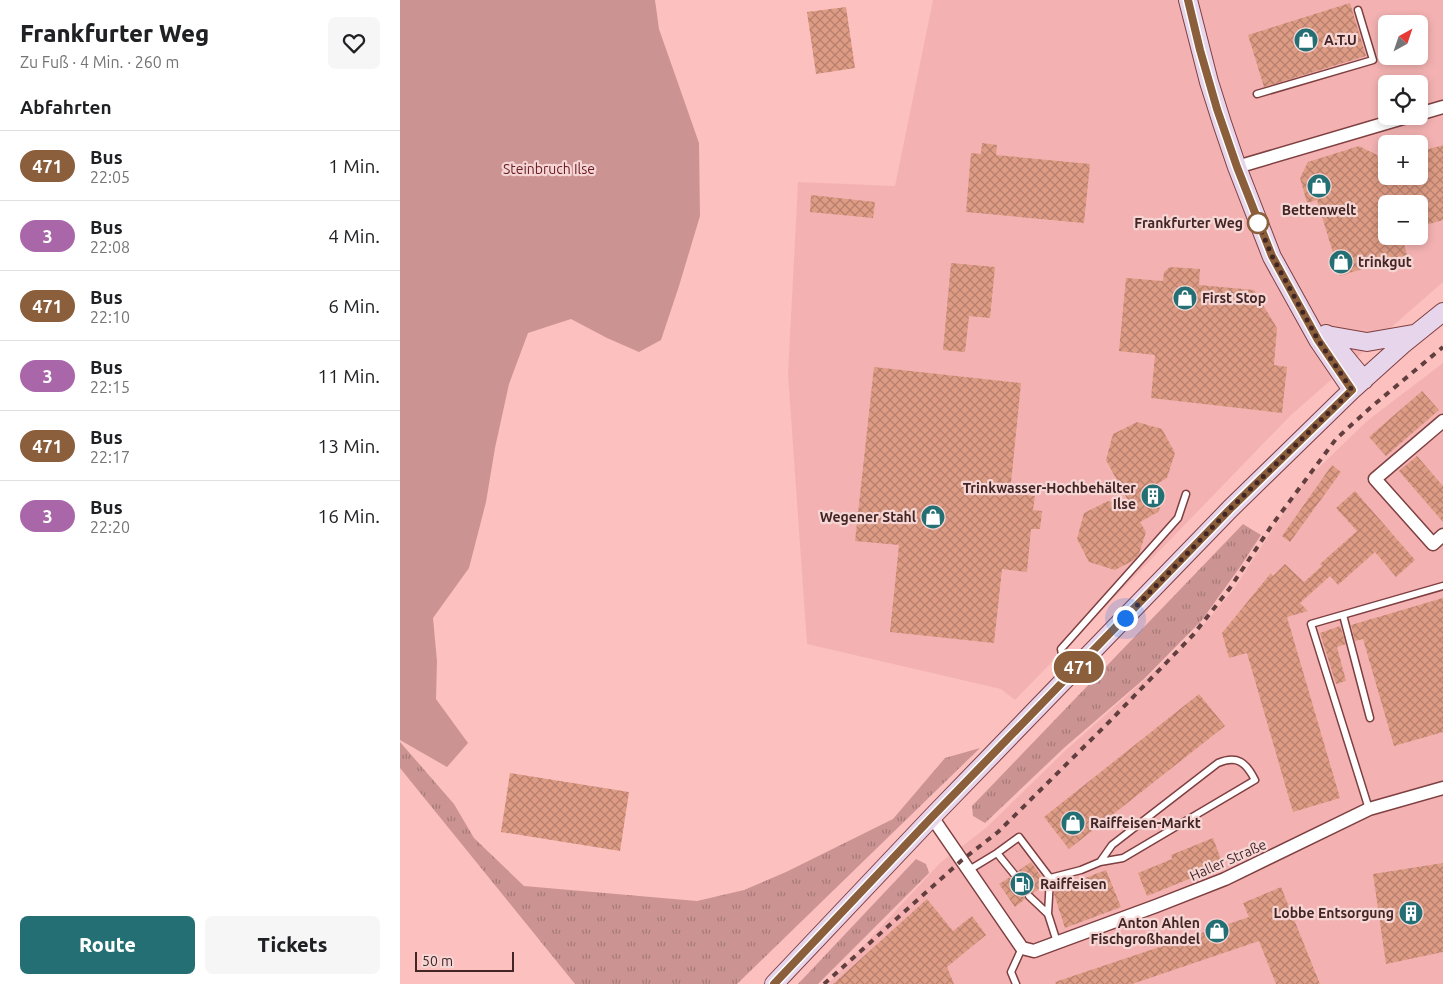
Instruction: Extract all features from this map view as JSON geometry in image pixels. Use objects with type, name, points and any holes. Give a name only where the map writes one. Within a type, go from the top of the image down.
[{"type":"main road","points":[[1188,0],[1208,82],[1237,167],[1272,256],[1318,340],[1358,385]]},
{"type":"main road","points":[[774,984],[932,817],[1230,509],[1358,385],[1443,312]]},
{"type":"main road","points":[[1306,315],[1327,335],[1358,385]]},
{"type":"main road","points":[[1327,335],[1367,342],[1416,334]]},
{"type":"street","points":[[1428,111],[1443,107]]},
{"type":"street","points":[[1237,167],[1379,125]]},
{"type":"street","points":[[1443,421],[1374,479],[1433,544],[1443,536]]},
{"type":"street","name":"Haller Straße","points":[[1022,948],[1034,951],[1156,906],[1225,879],[1370,809],[1443,788]]},
{"type":"street","points":[[932,817],[1022,948]]},
{"type":"lane","points":[[1257,94],[1372,60],[1358,10]]},
{"type":"lane","points":[[1073,673],[1064,664],[1061,649],[1178,518],[1186,494]]},
{"type":"lane","points":[[1370,809],[1311,624],[1443,586]]},
{"type":"lane","points":[[1343,615],[1370,718]]},
{"type":"lane","points":[[1050,878],[1081,870],[1100,862],[1123,858],[1255,780],[1250,770],[1239,761],[1229,759],[1218,763],[1112,845],[1100,862]]},
{"type":"lane","points":[[969,870],[1019,837],[1050,878],[1048,914],[1057,942]]},
{"type":"lane","points":[[997,853],[1014,874]]},
{"type":"lane","points":[[1029,896],[1048,914]]},
{"type":"lane","points":[[1016,984],[1011,972],[1022,948]]},
{"type":"shaded area","points":[[933,0],[1443,0],[1443,282],[1291,415],[1015,700],[1001,689],[807,644],[788,374],[798,182],[895,186]]},
{"type":"shaded area","points":[[1443,363],[1443,984],[828,984],[940,863],[986,828],[1066,750],[1194,636],[1234,589],[1303,483],[1367,421]]},
{"type":"green space","name":"Steinbruch Ilse","points":[[400,0],[655,0],[659,29],[699,143],[700,216],[661,340],[639,352],[571,319],[528,333],[509,384],[486,502],[469,568],[433,618],[437,661],[436,699],[468,743],[447,767],[400,740]]},
{"type":"green space","points":[[1243,524],[1261,535],[1202,620],[1144,679],[1065,747],[985,823],[973,816],[972,806]]},
{"type":"green space","points":[[400,742],[454,804],[474,838],[524,886],[697,901],[744,890],[786,872],[893,819],[945,758],[980,748],[737,984],[575,984],[400,768]]},
{"type":"green space","points":[[916,859],[926,864],[929,873],[818,984],[798,984]]},
{"type":"building","name":"A.T.U","points":[[1350,3],[1366,56],[1264,87],[1248,35]]},
{"type":"building","points":[[846,7],[855,68],[816,74],[807,12]]},
{"type":"building","points":[[982,143],[997,145],[996,155],[1090,164],[1084,223],[966,212],[971,153],[981,154]]},
{"type":"building","points":[[1443,145],[1443,220],[1428,224],[1428,195],[1378,195],[1378,245],[1404,245],[1407,255],[1340,276],[1317,200],[1307,203],[1300,178],[1308,162],[1359,146],[1377,155],[1378,185],[1428,185],[1428,149]]},
{"type":"building","points":[[811,195],[875,202],[873,218],[810,212]]},
{"type":"building","points":[[951,263],[995,267],[990,318],[969,316],[965,352],[943,350]]},
{"type":"building","points":[[1170,267],[1200,269],[1199,285],[1254,290],[1277,328],[1274,365],[1287,367],[1282,413],[1151,398],[1155,355],[1119,351],[1126,278],[1163,281],[1164,272]]},
{"type":"building","name":"Wegener Stahl","points":[[874,367],[1021,383],[1010,493],[1035,496],[1033,510],[1042,511],[1040,529],[1031,529],[1027,572],[1002,569],[994,643],[890,632],[899,545],[855,541]]},
{"type":"building","points":[[1422,391],[1439,410],[1386,456],[1369,437]]},
{"type":"building","name":"Trinkwasser-Hochbehälter Ilse","points":[[1137,422],[1162,429],[1175,453],[1167,478],[1155,485],[1163,502],[1158,512],[1140,522],[1146,532],[1139,554],[1134,560],[1115,570],[1089,562],[1077,539],[1084,513],[1108,501],[1132,508],[1106,460],[1113,434]]},
{"type":"building","points":[[1417,456],[1443,486],[1443,522],[1399,471]]},
{"type":"building","points":[[1332,465],[1341,472],[1290,542],[1282,536]]},
{"type":"building","points":[[1355,491],[1415,560],[1396,577],[1375,552],[1338,585],[1330,576],[1300,603],[1308,611],[1287,617],[1340,798],[1293,812],[1247,653],[1229,658],[1222,633],[1271,573],[1273,576],[1285,564],[1304,582],[1322,566],[1320,564],[1357,531],[1336,508]]},
{"type":"building","points":[[1443,598],[1443,732],[1394,746],[1363,639],[1355,641],[1351,625]]},
{"type":"building","points":[[1340,626],[1346,644],[1337,647],[1346,681],[1336,684],[1320,633]]},
{"type":"building","points":[[1199,694],[1225,726],[1069,849],[1044,817]]},
{"type":"building","points":[[510,773],[629,792],[620,851],[501,832]]},
{"type":"building","points":[[1213,838],[1222,862],[1198,872],[1199,875],[1147,896],[1138,873],[1172,859],[1171,855]]},
{"type":"building","points":[[1031,862],[1045,882],[1045,885],[1033,893],[1030,891],[1026,892],[1024,895],[1025,899],[1015,907],[999,884],[1010,877],[1013,879],[1017,878],[1019,875],[1018,871]]},
{"type":"building","name":"Lobbe Entsorgung","points":[[1443,863],[1443,952],[1386,964],[1373,874]]},
{"type":"building","points":[[1106,870],[1121,907],[1065,928],[1054,890]]},
{"type":"building","points":[[1281,887],[1320,984],[1276,984],[1259,941],[1132,984],[1056,984],[1055,982],[1249,917],[1243,903]]},
{"type":"building","points":[[927,899],[953,931],[972,916],[986,935],[947,967],[954,984],[833,984]]},
{"type":"railway","points":[[824,984],[962,860],[998,832],[1109,722],[1193,635],[1230,588],[1272,525],[1336,439],[1443,347]]},
{"type":"bus line","name":"471","points":[[774,984],[932,817],[1230,509],[1352,390],[1318,340],[1272,256],[1237,167],[1208,82],[1188,0]]},
{"type":"place","name":"A.T.U","points":[[1306,40]]},
{"type":"place","name":"Bettenwelt","points":[[1319,186]]},
{"type":"place","name":"Frankfurter Weg","points":[[1258,223]]},
{"type":"place","name":"trinkgut","points":[[1341,262]]},
{"type":"place","name":"First Stop","points":[[1185,298]]},
{"type":"place","name":"Trinkwasser-Hochbehälter Ilse","points":[[1153,496]]},
{"type":"place","name":"Wegener Stahl","points":[[933,517]]},
{"type":"place","name":"Raiffeisen-Markt","points":[[1073,823]]},
{"type":"place","name":"Raiffeisen","points":[[1022,884]]},
{"type":"place","name":"Lobbe Entsorgung","points":[[1411,913]]},
{"type":"place","name":"Anton Ahlen Fischgroßhandel","points":[[1217,931]]},
{"type":"route","points":[[1125,618],[1230,509],[1352,390],[1318,340],[1272,256],[1258,223]]}]
